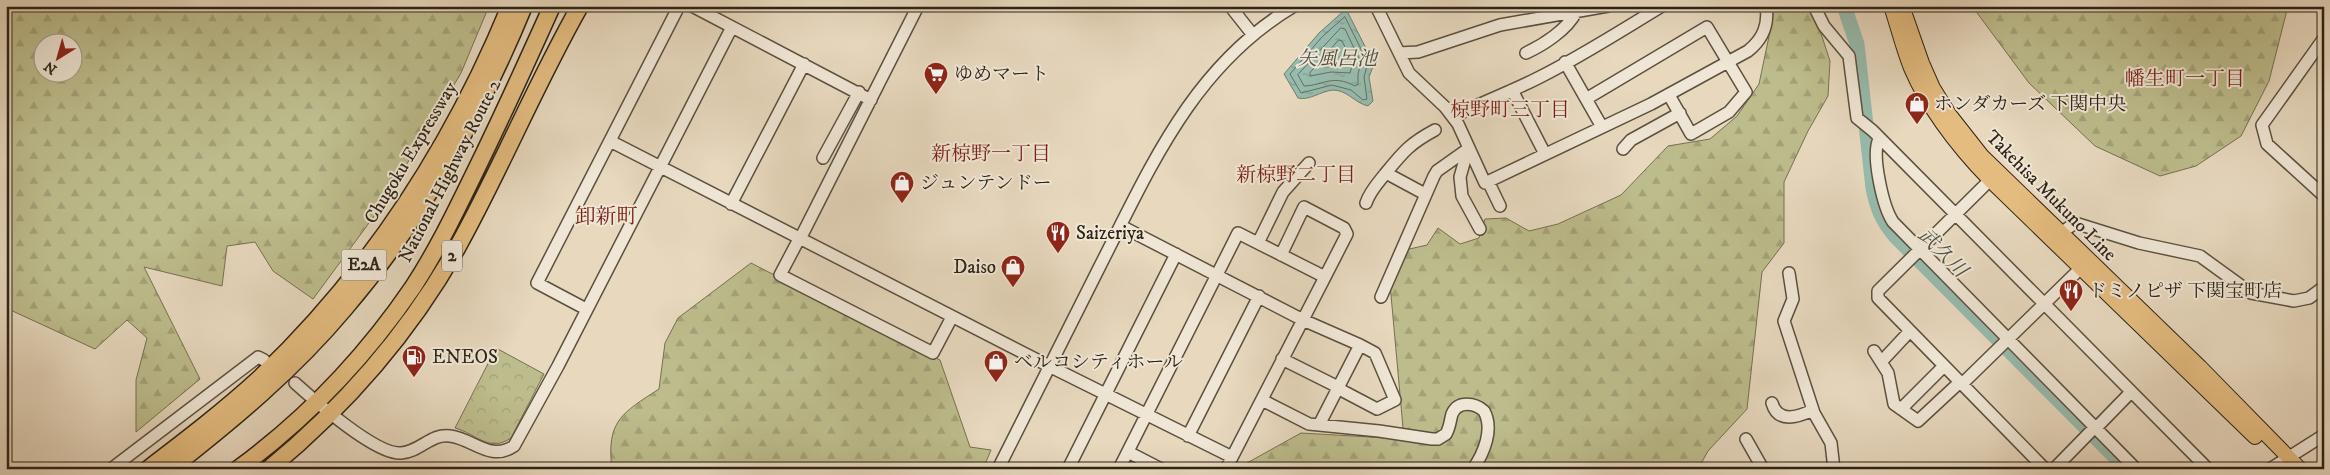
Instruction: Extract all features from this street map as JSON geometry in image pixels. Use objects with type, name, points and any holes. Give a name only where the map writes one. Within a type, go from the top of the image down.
[{"type":"highway","name":"Chugoku Expressway","points":[[148,469],[202,427],[258,379],[311,326],[357,273],[436,159],[482,72],[510,6]]},
{"type":"highway","name":"Chugoku Expressway","points":[[170,469],[242,412],[284,373],[339,315],[367,281],[424,203],[445,168],[490,85],[524,6]]},
{"type":"highway","name":"National Highway Route 2","points":[[238,469],[267,448],[316,402],[384,325],[430,260],[468,187],[552,6]]},
{"type":"highway","name":"National Highway Route 2","points":[[270,469],[330,413],[391,347],[442,274],[476,213],[540,79],[580,6]]},
{"type":"main road","points":[[527,62],[560,6]]},
{"type":"main road","name":"Takehisa Mukuno Line","points":[[1891,6],[1911,68],[1924,94],[1957,143],[1990,180],[2200,367],[2282,464],[2300,469]]},
{"type":"main road","name":"Takehisa Mukuno Line","points":[[1902,6],[1922,63],[1949,114],[1982,156],[2061,233],[2084,264]]},
{"type":"street","points":[[586,309],[537,284],[679,6]]},
{"type":"street","points":[[692,6],[859,92],[871,100]]},
{"type":"street","points":[[918,6],[780,276],[933,353],[952,317]]},
{"type":"street","points":[[1230,6],[1253,35]]},
{"type":"street","points":[[998,469],[1157,154],[1185,108],[1218,67],[1253,35],[1294,6]]},
{"type":"street","points":[[1399,53],[1418,52],[1540,12],[1576,12],[1608,6]]},
{"type":"street","points":[[1453,117],[1484,101],[1512,90],[1566,62],[1662,6]]},
{"type":"street","points":[[1488,182],[1669,95],[1748,51],[1760,40],[1766,28],[1766,6]]},
{"type":"street","points":[[1814,6],[1824,26],[1849,56],[1857,118],[2208,469]]},
{"type":"street","points":[[1378,7],[1409,73],[1453,117],[1485,183],[1488,182],[1500,206]]},
{"type":"street","points":[[1526,53],[1540,46],[1571,20],[1576,12]]},
{"type":"street","points":[[295,383],[330,413],[377,446],[393,453],[406,452],[433,438],[448,436],[459,438],[489,452],[496,453],[509,450],[522,436],[732,27]]},
{"type":"street","points":[[1586,99],[1707,27],[1746,92],[1729,112],[1692,134],[1669,95]]},
{"type":"street","points":[[2324,38],[2262,125],[2267,144],[2324,196]]},
{"type":"street","points":[[1566,62],[1602,127]]},
{"type":"street","points":[[731,204],[804,64]]},
{"type":"street","points":[[1512,90],[1545,154]]},
{"type":"street","points":[[823,158],[859,92]]},
{"type":"street","points":[[1623,149],[1631,140],[1680,113]]},
{"type":"street","points":[[1366,203],[1371,192],[1406,148],[1435,130]]},
{"type":"street","points":[[1876,135],[1878,166],[1885,208],[1916,254],[2136,469]]},
{"type":"street","points":[[610,141],[952,317],[1232,457]]},
{"type":"street","points":[[1381,297],[1437,170],[1468,149]]},
{"type":"street","points":[[1468,149],[1460,177],[1462,196],[1480,228]]},
{"type":"street","points":[[1258,243],[1283,192],[1309,163]]},
{"type":"street","points":[[1386,173],[1425,194]]},
{"type":"street","points":[[1990,180],[1878,291],[1878,298],[2045,469]]},
{"type":"street","points":[[1226,469],[1347,234],[1344,228],[1304,207],[1280,254]]},
{"type":"street","points":[[2061,233],[2075,223],[2139,243],[2200,256],[2251,292],[2294,301],[2309,298],[2324,287]]},
{"type":"street","points":[[1121,226],[1218,274],[1304,320],[1375,353],[1395,400],[1377,409],[1282,359]]},
{"type":"street","points":[[1119,469],[1238,233],[1325,277]]},
{"type":"street","points":[[1068,469],[1176,254]]},
{"type":"street","points":[[1874,351],[1882,361],[1890,378],[1894,404],[1918,421],[2005,343],[2084,264]]},
{"type":"street","points":[[1789,273],[1793,299],[1784,321],[1813,410],[1831,443],[1834,469]]},
{"type":"street","points":[[1188,436],[1259,296]]},
{"type":"street","points":[[1882,361],[1910,331]]},
{"type":"street","points":[[1319,425],[1360,346]]},
{"type":"street","points":[[111,469],[258,357],[264,360]]},
{"type":"street","points":[[1900,409],[1944,366]]},
{"type":"street","points":[[2054,469],[2131,392]]},
{"type":"street","points":[[1262,400],[1309,424],[1438,439],[1448,431],[1456,409],[1466,404],[1474,404],[1484,410],[1488,426],[1484,448],[1473,469]]},
{"type":"street","points":[[1772,403],[1774,410],[1781,416],[1793,417],[1813,410]]},
{"type":"street","points":[[2282,464],[2324,435]]},
{"type":"street","points":[[1746,439],[1763,469]]},
{"type":"street","points":[[1128,452],[1160,469]]},
{"type":"green space","points":[[6,6],[489,6],[461,73],[383,204],[313,299],[273,271],[255,242],[227,246],[222,286],[144,267],[200,379],[136,432],[136,380],[147,338],[127,320],[95,349],[6,308]]},
{"type":"green space","points":[[1771,6],[1812,6],[1830,61],[1828,96],[1808,131],[1784,182],[1784,243],[1762,272],[1747,409],[1708,451],[1698,469],[1243,469],[1247,463],[1301,433],[1404,439],[1390,284],[1405,250],[1427,245],[1438,228],[1460,244],[1479,238],[1485,219],[1506,218],[1529,231],[1558,224],[1621,195],[1668,146],[1710,139],[1737,116],[1759,84],[1772,22]]},
{"type":"green space","points":[[1972,6],[2288,6],[2269,81],[2241,136],[2196,166],[2160,176],[2095,146],[2029,83]]},
{"type":"green space","points":[[751,263],[940,360],[970,447],[991,450],[983,469],[612,469],[611,453],[614,429],[626,412],[659,389],[665,343],[678,318]]},
{"type":"green space","points":[[496,348],[544,374],[511,438],[496,444],[483,441],[455,428]]},
{"type":"water","name":"矢風呂池","points":[[1346,9],[1374,64],[1369,77],[1373,101],[1368,106],[1343,92],[1333,90],[1302,99],[1298,98],[1284,74],[1319,33]]},
{"type":"waterway","name":"武久川","points":[[1844,6],[1857,44],[1873,188],[1878,208],[1887,225],[1896,237],[2127,469]]},
{"type":"place","name":"ゆめマート","points":[[936,95]]},
{"type":"place","name":"ホンダカーズ 下関中央","points":[[1917,125]]},
{"type":"place","name":"ジュンテンドー","points":[[902,204]]},
{"type":"place","name":"Saizeriya","points":[[1058,254]]},
{"type":"place","name":"Daiso","points":[[1013,288]]},
{"type":"place","name":"ドミノピザ 下関宝町店","points":[[2071,312]]},
{"type":"place","name":"ENEOS","points":[[414,378]]},
{"type":"place","name":"ベルコシティホール","points":[[996,383]]},
{"type":"district","name":"幡生町一丁目","points":[[2185,79]]},
{"type":"district","name":"椋野町三丁目","points":[[1510,110]]},
{"type":"district","name":"新椋野一丁目","points":[[991,154]]},
{"type":"district","name":"新椋野二丁目","points":[[1296,175]]},
{"type":"district","name":"卸新町","points":[[606,217]]}]
